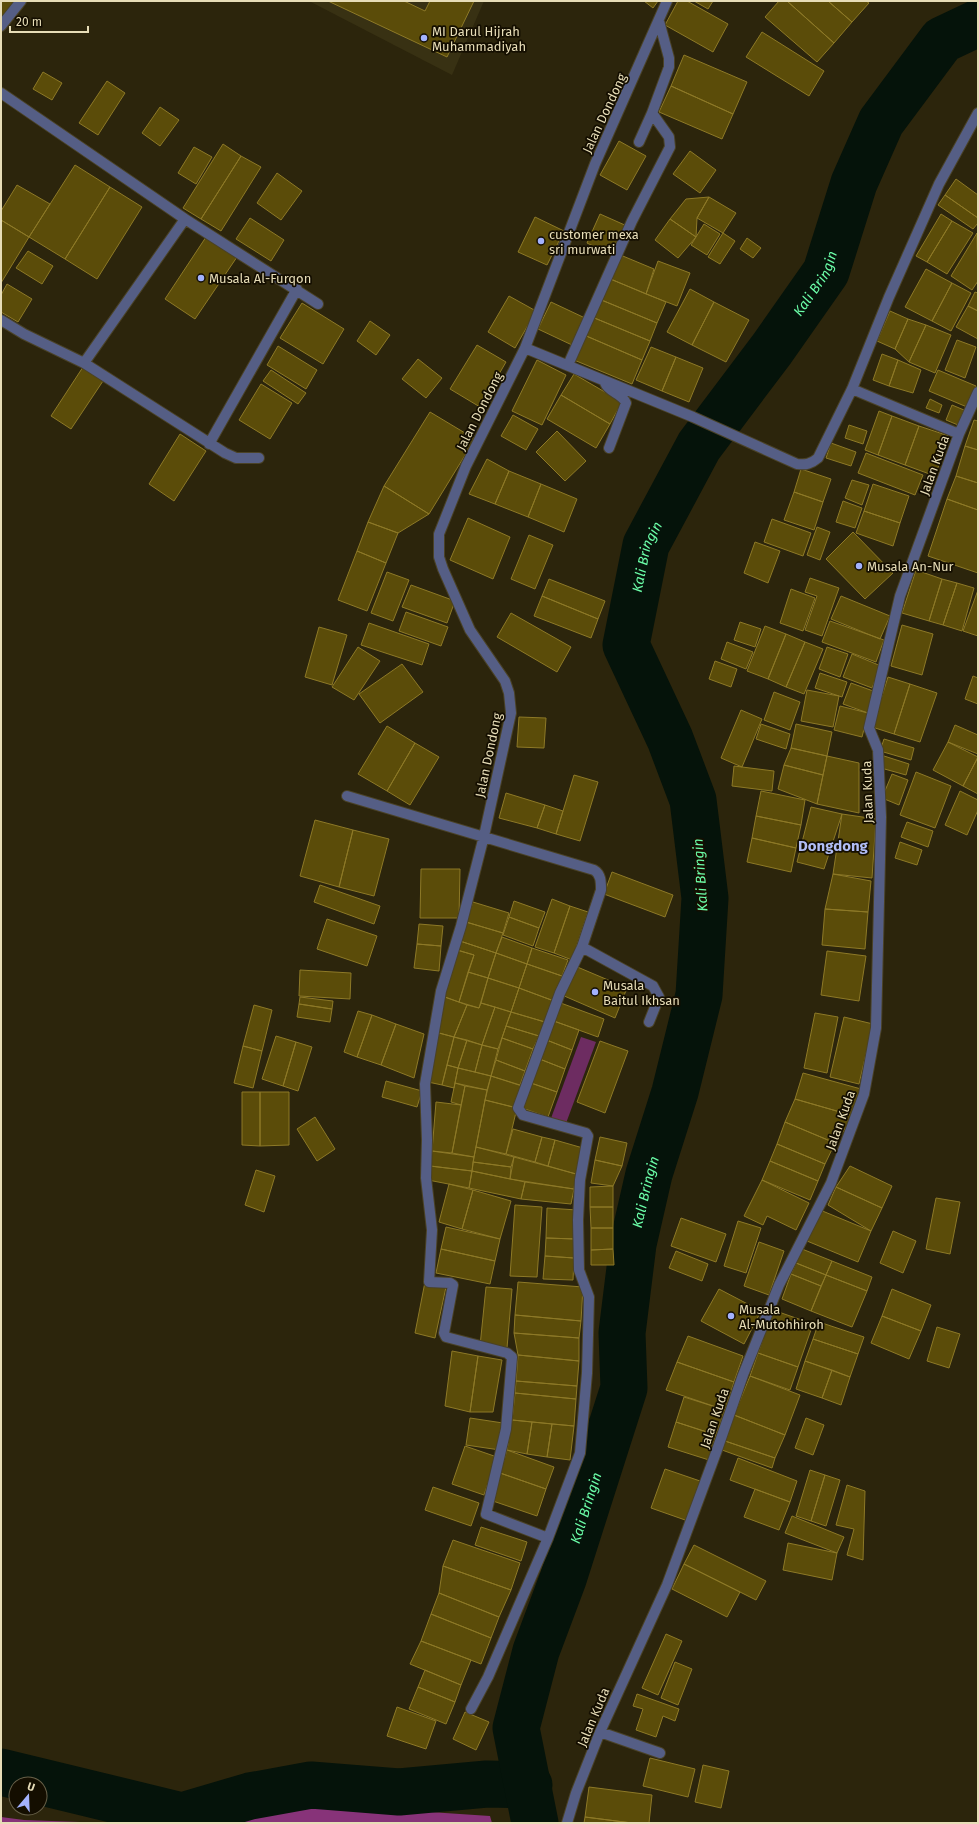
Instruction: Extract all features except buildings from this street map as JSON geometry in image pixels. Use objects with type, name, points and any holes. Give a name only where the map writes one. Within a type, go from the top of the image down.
[{"type":"street","points":[[1,26],[21,1]]},
{"type":"street","name":"Jalan Dondong","points":[[548,1538],[486,1514],[506,1429],[512,1358],[508,1354],[446,1337],[444,1333],[453,1285],[450,1283],[429,1282],[432,1230],[426,1178],[427,1140],[425,1084],[441,991],[484,836],[511,713],[509,693],[505,681],[470,630],[443,569],[439,557],[438,545],[439,534],[466,466],[525,348],[595,164],[660,21],[667,1]]},
{"type":"street","points":[[639,142],[652,113],[669,67],[669,58],[660,21]]},
{"type":"street","points":[[1,93],[185,219],[297,289],[318,304]]},
{"type":"street","points":[[568,365],[632,221],[670,147],[669,137],[652,113]]},
{"type":"street","points":[[525,348],[733,434],[797,464],[806,465],[812,463],[818,458],[852,389],[889,297],[939,184],[978,113]]},
{"type":"street","points":[[84,363],[185,219]]},
{"type":"street","points":[[209,444],[297,289]]},
{"type":"street","points":[[1,320],[24,334],[84,363],[209,444],[236,458],[259,458]]},
{"type":"street","points":[[603,380],[606,387],[624,398],[626,403],[609,448]]},
{"type":"street","points":[[852,389],[959,434]]},
{"type":"street","name":"Jalan Kuda","points":[[567,1823],[576,1793],[600,1732],[667,1585],[718,1450],[743,1375],[773,1299],[830,1183],[864,1094],[876,1028],[881,817],[878,750],[869,728],[900,596],[959,434],[978,392]]},
{"type":"street","points":[[347,796],[594,870],[598,873],[601,882],[601,890],[582,947],[560,993],[518,1108],[523,1115],[586,1133],[588,1136],[580,1180],[578,1220],[579,1270],[589,1298],[587,1373],[580,1453],[548,1538],[488,1677],[471,1709]]},
{"type":"street","points":[[582,947],[653,986],[659,997],[649,1022]]},
{"type":"street","points":[[600,1732],[660,1753]]},
{"type":"shaded area","name":"MI Darul Hijrah Muhammadiyah","points":[[309,1],[484,1],[452,75]]},
{"type":"shaded area","points":[[581,1037],[596,1042],[565,1126],[550,1121]]},
{"type":"shaded area","points":[[324,1805],[490,1816],[492,1823],[230,1823]]},
{"type":"shaded area","points":[[1,1817],[24,1820],[108,1823],[1,1823]]},
{"type":"waterway","name":"Kali Bringin","points":[[535,1823],[516,1728],[536,1651],[563,1579],[624,1388],[622,1333],[633,1244],[649,1174],[675,1092],[699,995],[705,898],[693,800],[670,739],[626,645],[646,545],[699,446],[772,349],[826,272],[854,183],[881,122],[942,40],[978,23]]},
{"type":"waterway","points":[[1,1772],[182,1816],[250,1796],[311,1785],[399,1792],[487,1784],[529,1785]]},
{"type":"place","name":"MI Darul Hijrah Muhammadiyah","points":[[424,38]]},
{"type":"place","name":"customer mexa sri murwati","points":[[541,241]]},
{"type":"place","name":"Musala Al-Furqon","points":[[201,278]]},
{"type":"place","name":"Musala An-Nur","points":[[859,566]]},
{"type":"place","name":"Musala Baitul Ikhsan","points":[[595,992]]},
{"type":"place","name":"Musala Al-Mutohhiroh","points":[[731,1316]]},
{"type":"district","name":"Dongdong","points":[[833,846]]}]
